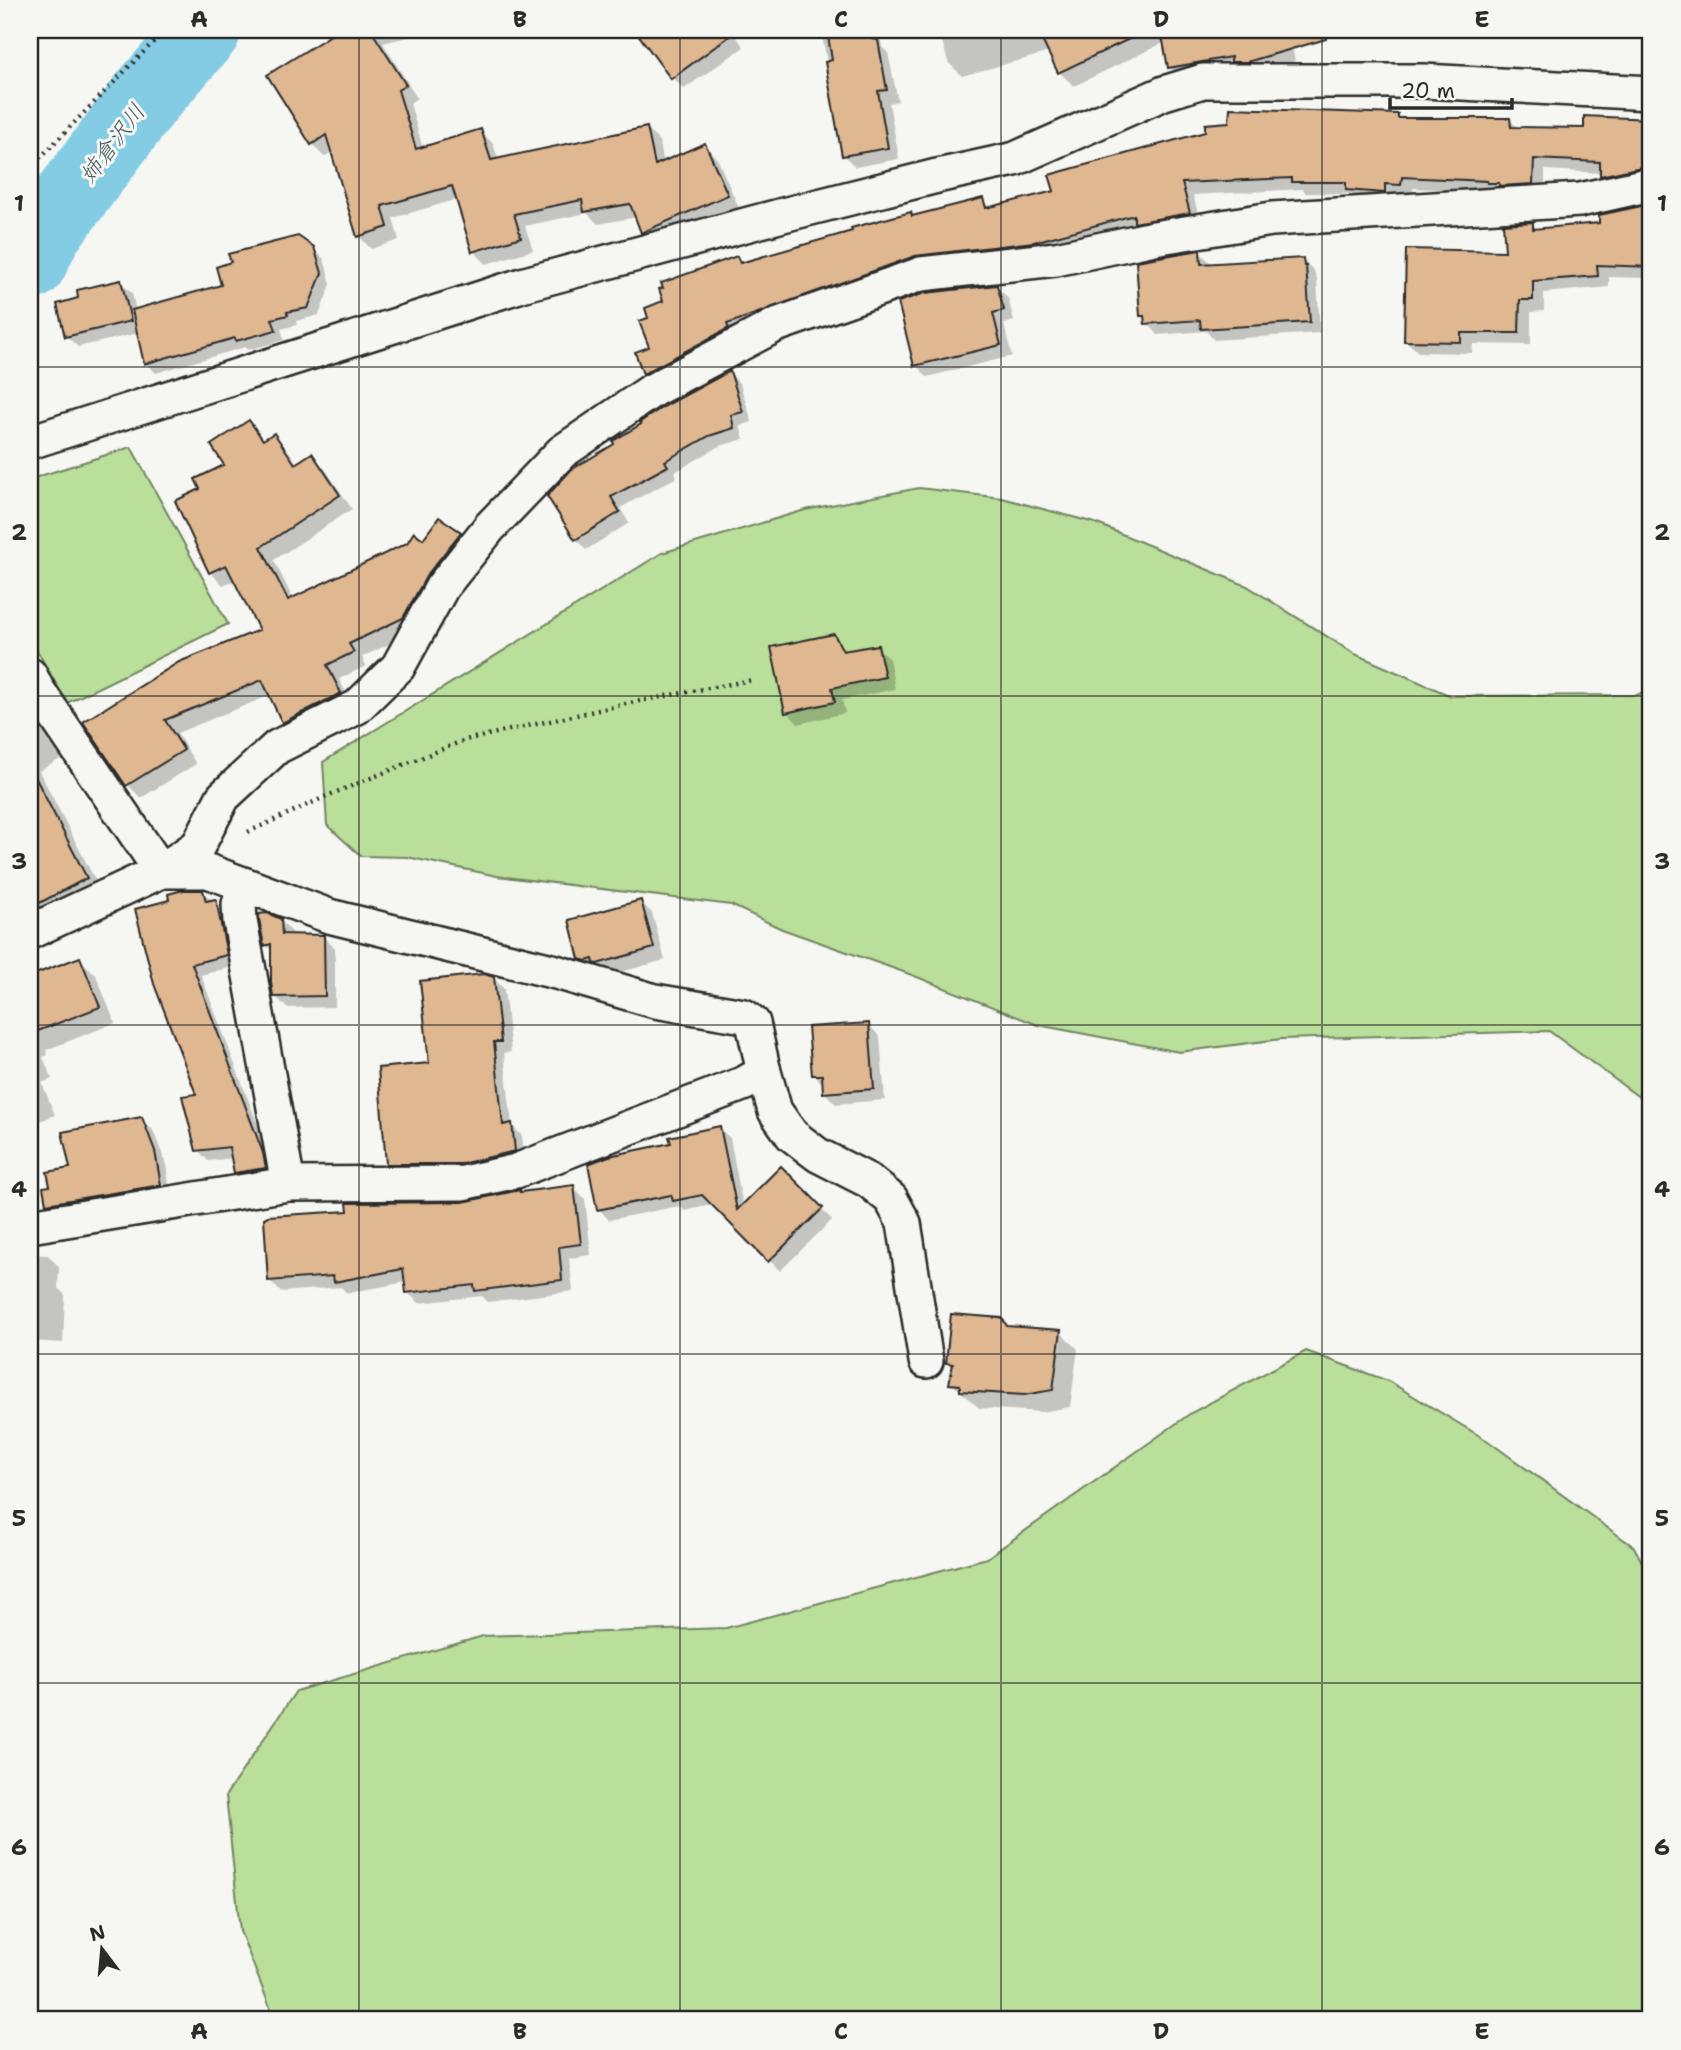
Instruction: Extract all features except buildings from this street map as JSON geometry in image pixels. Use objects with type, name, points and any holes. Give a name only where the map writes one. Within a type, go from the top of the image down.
[{"type":"street","points":[[30,442],[525,284],[783,215],[1015,159],[1164,93],[1203,81],[1423,81],[1651,93]]},
{"type":"street","points":[[30,932],[161,872],[198,846],[223,797],[277,747],[357,707],[398,667],[442,587],[490,527],[562,452],[653,390],[776,325],[921,274],[1056,258],[1154,238],[1272,219],[1580,200],[1651,184]]},
{"type":"street","points":[[30,675],[161,872]]},
{"type":"street","points":[[161,872],[208,871],[329,916],[556,972],[655,1001],[744,1016],[753,1023],[775,1111],[792,1135],[818,1155],[869,1181],[891,1199],[904,1223],[926,1361]]},
{"type":"street","points":[[246,885],[239,904],[240,921],[288,1184]]},
{"type":"street","points":[[30,1226],[288,1184],[463,1183],[516,1171],[745,1083],[757,1076],[763,1068]]},
{"type":"path","points":[[30,167],[165,30]]},
{"type":"path","points":[[245,833],[329,795],[465,740],[639,701],[751,680]]},
{"type":"green space","points":[[131,447],[228,624],[67,703],[30,638],[30,492],[35,488],[34,478]]},
{"type":"green space","points":[[919,488],[1002,498],[1095,523],[1247,586],[1355,654],[1451,696],[1637,695],[1651,688],[1651,1106],[1549,1031],[1281,1039],[1179,1052],[1038,1025],[912,975],[782,929],[731,905],[497,876],[407,857],[361,856],[327,825],[323,762],[662,553],[805,510]]},
{"type":"green space","points":[[1306,1351],[1388,1381],[1488,1441],[1634,1547],[1651,1579],[1651,2020],[275,2020],[240,1931],[226,1795],[296,1691],[483,1636],[726,1628],[987,1558],[1191,1413]]},
{"type":"waterway","name":"姉倉沢川","points":[[30,263],[45,232],[147,96],[204,30]]}]
